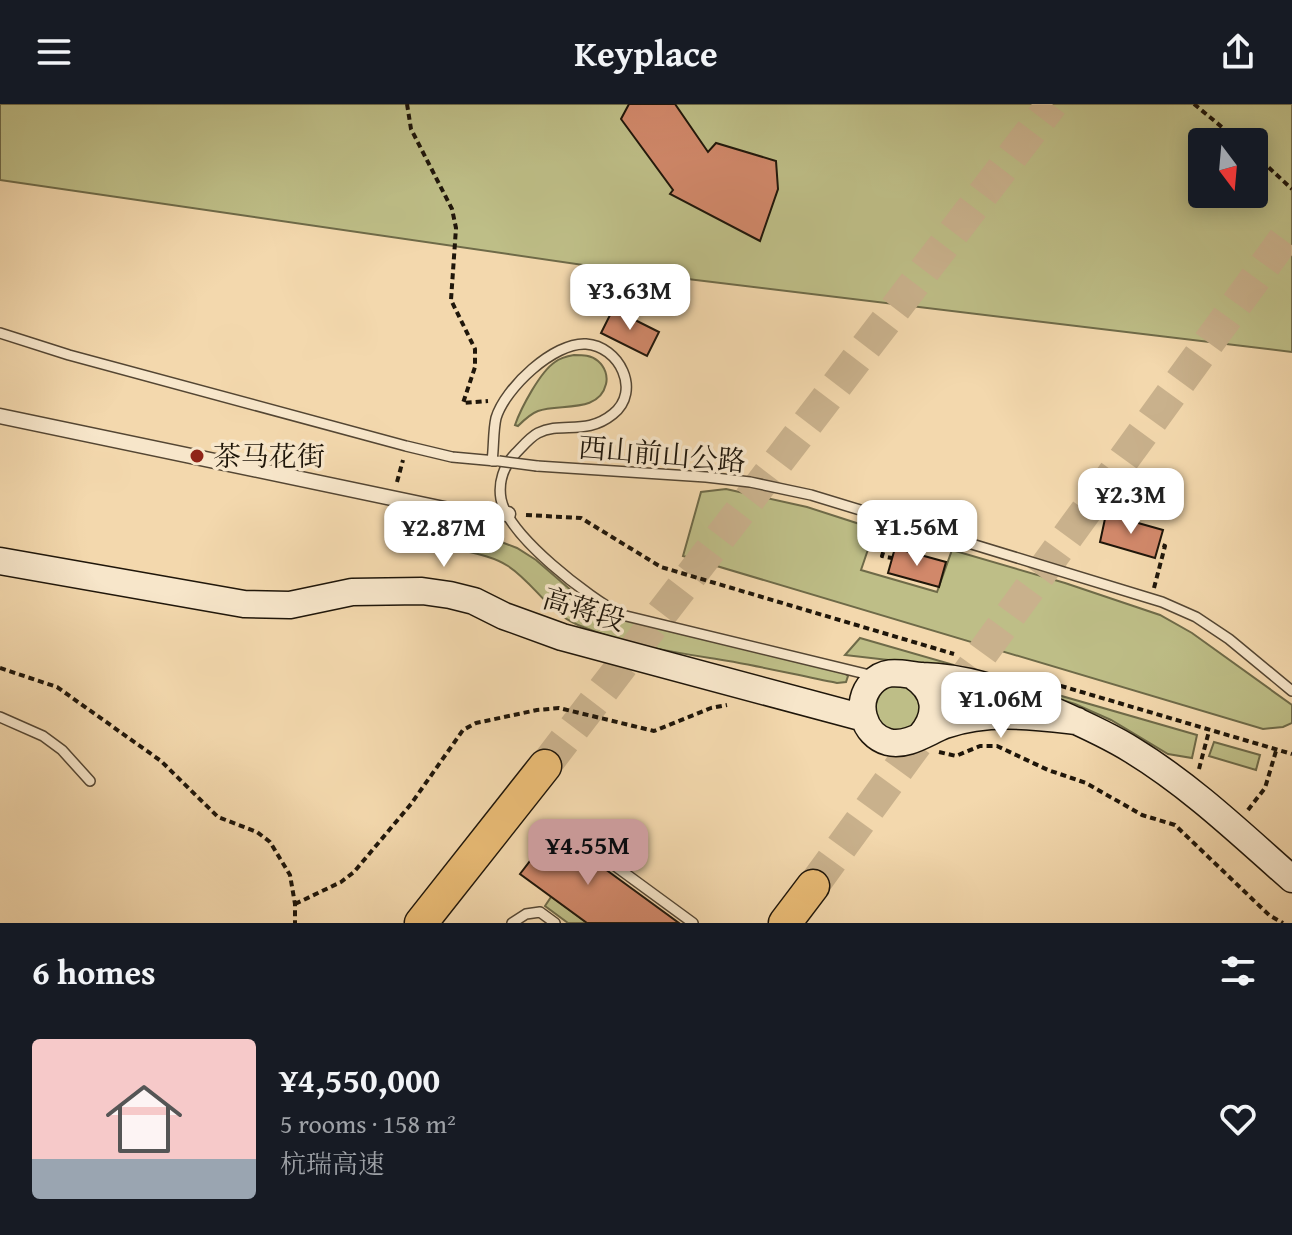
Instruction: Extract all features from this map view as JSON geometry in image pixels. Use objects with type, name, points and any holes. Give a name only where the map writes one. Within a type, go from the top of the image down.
[{"type":"highway","points":[[426,921],[545,766]]},
{"type":"highway","points":[[785,923],[813,886]]},
{"type":"main road","name":"高蒋段","points":[[0,561],[244,604],[290,605],[352,592],[422,591],[450,595],[474,601],[504,616],[562,637],[864,718]]},
{"type":"main road","points":[[1077,721],[1029,715],[988,715],[966,718],[928,743],[888,742],[869,729],[862,706],[864,695],[879,677],[902,672],[913,676],[950,676],[1016,695],[1077,721],[1131,749],[1187,787],[1292,879]]},
{"type":"main road","points":[[913,676],[930,691],[933,703],[928,743]]},
{"type":"street","points":[[0,416],[449,510],[508,514]]},
{"type":"lane","name":"西山前山公路","points":[[0,333],[69,355],[452,457],[706,477],[750,482],[811,495],[1151,599],[1196,617],[1229,639],[1292,691]]},
{"type":"lane","points":[[496,461],[496,418],[506,399],[546,356],[577,343],[595,344],[610,352],[620,364],[628,387],[625,400],[617,411],[605,421],[590,427],[537,433],[503,472],[500,485],[502,501],[518,529],[567,579],[602,605],[622,615],[879,677]]},
{"type":"lane","points":[[0,717],[43,736],[62,750],[90,781]]},
{"type":"lane","points":[[596,852],[693,923]]},
{"type":"lane","points":[[512,923],[526,914],[540,912],[555,923]]},
{"type":"path","points":[[407,104],[411,129],[452,209],[456,228],[451,300],[475,349],[475,367],[463,403],[506,399]]},
{"type":"path","points":[[1194,104],[1223,128]]},
{"type":"path","points":[[1268,167],[1292,189]]},
{"type":"path","points":[[393,498],[406,446]]},
{"type":"path","points":[[508,514],[581,518],[661,567],[965,657]]},
{"type":"path","points":[[892,520],[882,556],[892,558]]},
{"type":"path","points":[[1151,599],[1165,546],[1159,544]]},
{"type":"path","points":[[0,668],[57,687],[161,761],[218,817],[257,832],[270,842],[290,875],[295,923]]},
{"type":"path","points":[[1042,680],[1292,754]]},
{"type":"path","points":[[295,904],[341,882],[354,872],[411,804],[463,730],[476,723],[559,708],[654,731],[711,708],[726,706],[735,685]]},
{"type":"path","points":[[1197,773],[1209,730]]},
{"type":"path","points":[[928,743],[956,756],[980,746],[997,746],[1048,770],[1086,783],[1142,815],[1175,825],[1269,915],[1283,923]]},
{"type":"path","points":[[1265,788],[1277,750]]},
{"type":"green space","points":[[0,104],[1292,104],[1292,352],[638,273],[0,180]]},
{"type":"green space","points":[[574,355],[593,358],[602,366],[607,381],[602,393],[587,404],[538,411],[518,426],[515,425],[543,374],[557,361]]},
{"type":"green space","points":[[726,489],[807,507],[875,529],[861,570],[937,592],[952,550],[1160,615],[1192,633],[1292,705],[1292,723],[1263,729],[683,556],[701,492]]},
{"type":"green space","points":[[458,530],[517,548],[536,560],[580,598],[616,617],[842,671],[848,676],[846,682],[837,683],[660,649],[610,637],[578,625],[558,613],[508,566],[489,557],[455,549]]},
{"type":"green space","points":[[860,638],[1197,735],[1192,758],[1168,754],[1111,720],[1075,704],[957,668],[845,655]]},
{"type":"green space","points":[[887,685],[912,687],[923,708],[912,728],[890,729],[878,720],[876,704]]},
{"type":"green space","points":[[1214,742],[1260,755],[1256,770],[1209,756]]},
{"type":"green space","points":[[551,897],[587,923],[568,923],[545,906]]},
{"type":"building","points":[[629,104],[675,104],[708,152],[716,143],[776,161],[778,189],[760,241],[670,194],[673,190],[621,119]]},
{"type":"building","points":[[613,309],[659,332],[647,356],[601,333]]},
{"type":"building","points":[[1106,514],[1163,530],[1155,558],[1100,542]]},
{"type":"building","points":[[895,548],[946,562],[939,587],[888,573]]},
{"type":"building","points":[[553,831],[679,923],[587,923],[520,874]]},
{"type":"tunnel","points":[[545,766],[1052,104]]},
{"type":"tunnel","points":[[813,886],[1292,228]]},
{"type":"place","name":"茶马花街","points":[[197,456]]}]
